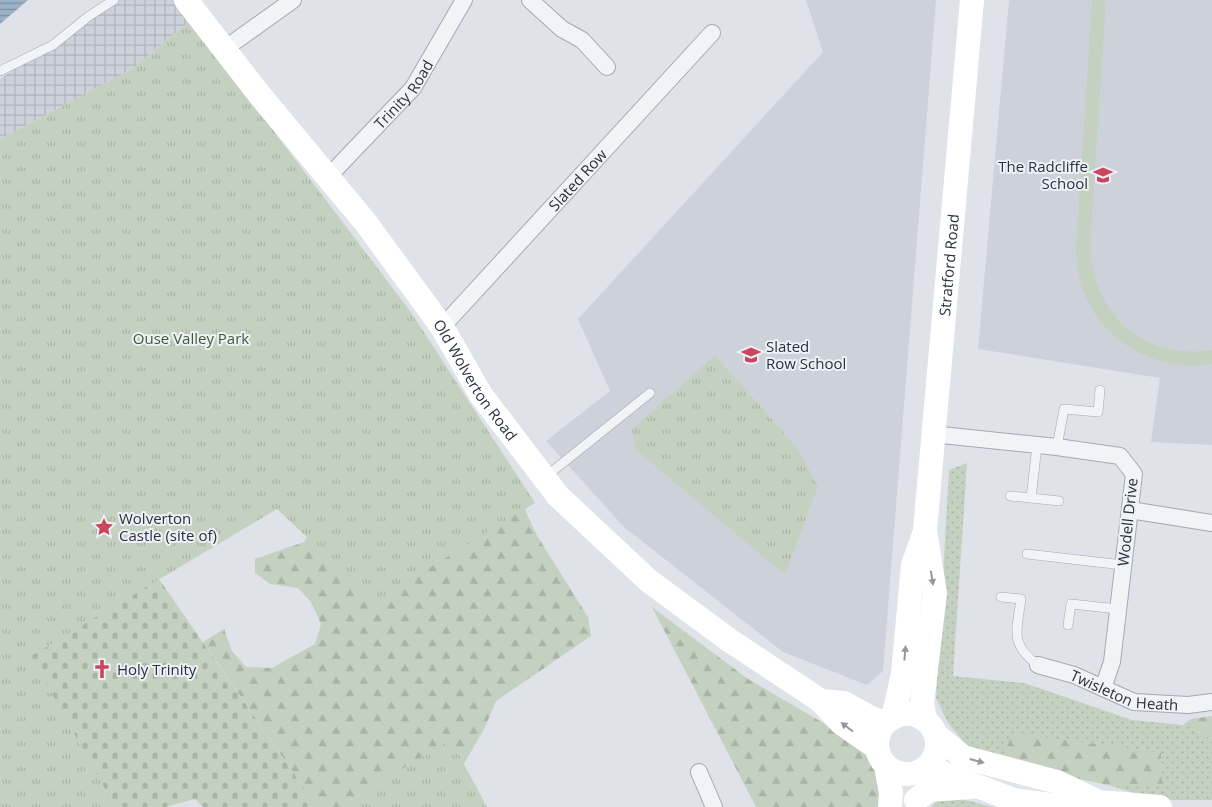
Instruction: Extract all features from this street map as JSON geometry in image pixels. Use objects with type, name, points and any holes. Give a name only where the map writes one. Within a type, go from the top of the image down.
[{"type":"street","name":"Old Wolverton Road","points":[[186,0],[223,50],[329,176],[442,327],[481,395],[558,496],[649,580],[730,640],[833,702],[869,717],[889,720]]},
{"type":"street","points":[[223,50],[293,0]]},
{"type":"street","name":"Trinity Road","points":[[329,176],[413,88],[464,0]]},
{"type":"street","points":[[530,0],[562,29],[582,40],[607,67]]},
{"type":"street","name":"Stratford Road","points":[[931,728],[922,702],[934,593],[925,530],[932,434],[972,0]]},
{"type":"street","name":"Slated Row","points":[[442,327],[712,32]]},
{"type":"street","name":"Wodell Drive","points":[[932,434],[1058,447],[1120,456],[1134,474],[1112,662],[1103,688]]},
{"type":"street","points":[[1130,510],[1212,523]]},
{"type":"street","name":"Stratford Road","points":[[889,720],[900,690],[903,674],[913,565],[925,530]]},
{"type":"street","name":"Twisleton Heath","points":[[1038,665],[1074,675],[1134,702],[1188,705],[1212,702]]},
{"type":"street","points":[[833,702],[879,703],[900,690]]},
{"type":"street","name":"Old Wolverton Road","points":[[833,702],[841,723],[882,757]]},
{"type":"street","points":[[890,807],[891,794],[882,757],[881,730],[889,720],[909,714],[931,728],[963,757],[1058,782],[1099,802]]},
{"type":"street","points":[[916,803],[924,769],[936,752],[931,728]]},
{"type":"street","points":[[882,757],[903,774],[924,769],[956,776],[978,787],[1014,800],[1051,805],[1099,802],[1160,807]]},
{"type":"street","points":[[699,772],[714,807]]},
{"type":"street","points":[[916,803],[929,790],[978,787]]},
{"type":"lane","points":[[0,71],[53,45],[89,16],[114,0]]},
{"type":"lane","points":[[1058,447],[1064,409],[1098,412],[1100,390]]},
{"type":"lane","points":[[544,478],[650,393]]},
{"type":"lane","points":[[1031,498],[1037,446]]},
{"type":"lane","points":[[1010,496],[1059,501]]},
{"type":"lane","points":[[1027,554],[1122,565]]},
{"type":"lane","points":[[1001,597],[1021,599],[1016,640],[1027,657],[1038,665]]},
{"type":"lane","points":[[1068,625],[1071,604],[1118,609]]},
{"type":"shaded area","points":[[116,0],[175,0],[190,21],[132,69],[0,139],[0,79]]},
{"type":"shaded area","name":"Slated Row School","points":[[806,0],[936,0],[883,671],[867,685],[783,652],[624,527],[546,441],[610,391],[578,319],[823,52]]},
{"type":"shaded area","name":"The Radcliffe School","points":[[1009,0],[1212,0],[1212,445],[1151,442],[1160,378],[978,349]]},
{"type":"green space","points":[[1092,0],[1106,0],[1090,244],[1093,269],[1100,292],[1111,311],[1126,327],[1143,339],[1164,348],[1187,351],[1212,350],[1212,364],[1173,364],[1154,359],[1136,351],[1120,341],[1106,328],[1094,313],[1083,289],[1076,250]]},
{"type":"green space","name":"Ouse Valley Park","points":[[190,21],[410,311],[535,503],[375,601],[277,509],[31,656],[115,807],[0,807],[0,139],[132,69]]},
{"type":"green space","points":[[715,355],[797,448],[818,486],[785,575],[635,449],[632,429]]},
{"type":"green space","points":[[967,463],[953,676],[1024,683],[1132,720],[1183,725],[1212,739],[1212,800],[1157,800],[1108,785],[1162,785],[1161,753],[1000,762],[968,747],[948,723],[936,698],[949,470]]},
{"type":"green space","points":[[514,485],[536,534],[588,617],[591,636],[496,701],[484,729],[453,783],[360,794],[338,807],[317,807],[203,642],[224,629],[232,651],[246,667],[272,668],[315,644],[321,624],[311,602],[298,588],[270,584],[255,573],[255,559],[304,542],[312,529]]},
{"type":"green space","points":[[159,579],[317,807],[203,807],[195,799],[166,807],[115,807],[30,656]]},
{"type":"green space","points":[[652,607],[748,679],[861,745],[882,781],[879,807],[756,807]]},
{"type":"green space","points":[[1212,716],[1212,739],[1183,725],[1191,719]]},
{"type":"green space","points":[[1013,733],[1161,753],[1162,785],[1108,785],[1000,762]]},
{"type":"green space","points":[[451,740],[487,807],[338,807]]},
{"type":"green space","points":[[947,795],[992,807],[932,807],[939,796]]},
{"type":"water","points":[[0,0],[28,0],[0,24]]},
{"type":"place","name":"The Radcliffe School","points":[[1103,175]]},
{"type":"place","name":"Slated Row School","points":[[751,355]]},
{"type":"place","name":"Wolverton Castle (site of)","points":[[104,527]]},
{"type":"place","name":"Holy Trinity","points":[[102,669]]}]
